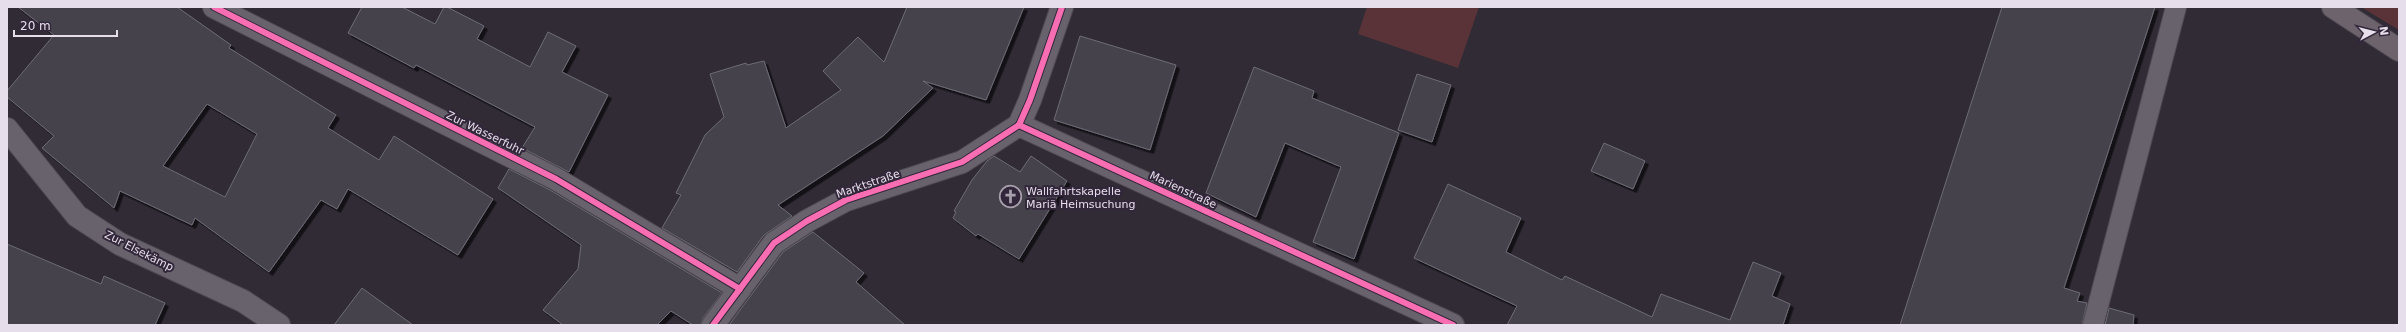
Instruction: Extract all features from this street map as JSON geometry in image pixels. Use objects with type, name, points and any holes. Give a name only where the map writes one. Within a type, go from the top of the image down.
[{"type":"street","name":"Zur Wasserfuhr","points":[[214,7],[556,179],[740,289]]},
{"type":"street","points":[[1019,125],[1030,100],[1062,7]]},
{"type":"street","points":[[2333,7],[2399,50]]},
{"type":"street","name":"Marktstraße","points":[[713,325],[774,244],[807,221],[846,200],[962,162],[1019,125]]},
{"type":"street","name":"Marienstraße","points":[[1019,125],[1453,325]]},
{"type":"street","name":"Zur Elsekämp","points":[[7,129],[77,216],[120,244],[243,302],[279,325]]},
{"type":"lane","points":[[2093,325],[2176,7]]},
{"type":"shaded area","points":[[1367,7],[1479,7],[1458,68],[1358,34]]},
{"type":"shaded area","points":[[2361,7],[2399,7],[2399,30]]},
{"type":"building","points":[[18,7],[177,7],[231,45],[229,48],[336,115],[328,128],[379,160],[394,136],[493,199],[458,255],[348,189],[337,209],[321,200],[269,272],[195,218],[192,225],[120,191],[114,208],[42,148],[54,136],[7,97],[7,91],[54,35]],"holes":[[[207,104],[257,134],[225,197],[163,166]]]},
{"type":"building","points":[[362,7],[402,7],[435,24],[444,7],[447,7],[484,26],[477,39],[530,67],[548,32],[576,46],[562,72],[608,95],[569,172],[522,148],[535,127],[416,65],[414,68],[348,33]]},
{"type":"building","points":[[907,7],[1024,7],[986,100],[923,81],[933,88],[883,136],[778,205],[792,216],[764,235],[737,272],[662,228],[681,195],[676,193],[705,135],[724,117],[710,74],[746,63],[747,65],[764,61],[786,128],[841,90],[823,71],[858,37],[884,62]]},
{"type":"building","points":[[2002,7],[2155,7],[2064,288],[2080,293],[2077,301],[2087,303],[2082,325],[1900,325]]},
{"type":"building","points":[[1080,36],[1176,65],[1150,150],[1054,120]]},
{"type":"building","points":[[1254,67],[1314,91],[1312,98],[1399,133],[1354,259],[1313,242],[1341,167],[1285,143],[1256,217],[1206,193]]},
{"type":"building","points":[[1417,74],[1451,85],[1432,142],[1398,130]]},
{"type":"building","points":[[1604,143],[1645,161],[1633,189],[1591,171]]},
{"type":"building","name":"Wallfahrtskapelle Mariä Heimsuchung","points":[[994,156],[1020,172],[1031,156],[1067,181],[1019,259],[978,234],[976,236],[953,218],[956,212],[954,211],[972,180],[987,161]]},
{"type":"building","points":[[509,169],[550,190],[722,293],[703,318],[701,325],[693,325],[671,311],[657,325],[563,325],[543,310],[578,269],[581,245],[498,188]]},
{"type":"building","points":[[1448,184],[1521,218],[1506,252],[1562,280],[1565,276],[1652,317],[1661,294],[1730,320],[1753,262],[1781,273],[1772,296],[1790,304],[1783,325],[1507,325],[1517,306],[1414,258]]},
{"type":"building","points":[[813,232],[864,273],[856,282],[905,325],[729,325],[783,252]]},
{"type":"building","points":[[7,244],[101,284],[104,276],[165,303],[155,325],[7,325]]},
{"type":"building","points":[[362,288],[413,325],[334,325]]},
{"type":"building","points":[[2109,308],[2134,315],[2133,325],[2105,325]]},
{"type":"cycle path","points":[[214,7],[556,179],[740,289]]},
{"type":"cycle path","points":[[1019,125],[1030,100],[1062,7]]},
{"type":"cycle path","points":[[1019,125],[1453,325]]},
{"type":"cycle path","points":[[713,325],[774,243],[807,221],[846,200],[962,162],[1019,125]]},
{"type":"place","name":"Wallfahrtskapelle Mariä Heimsuchung","points":[[1011,197]]}]
